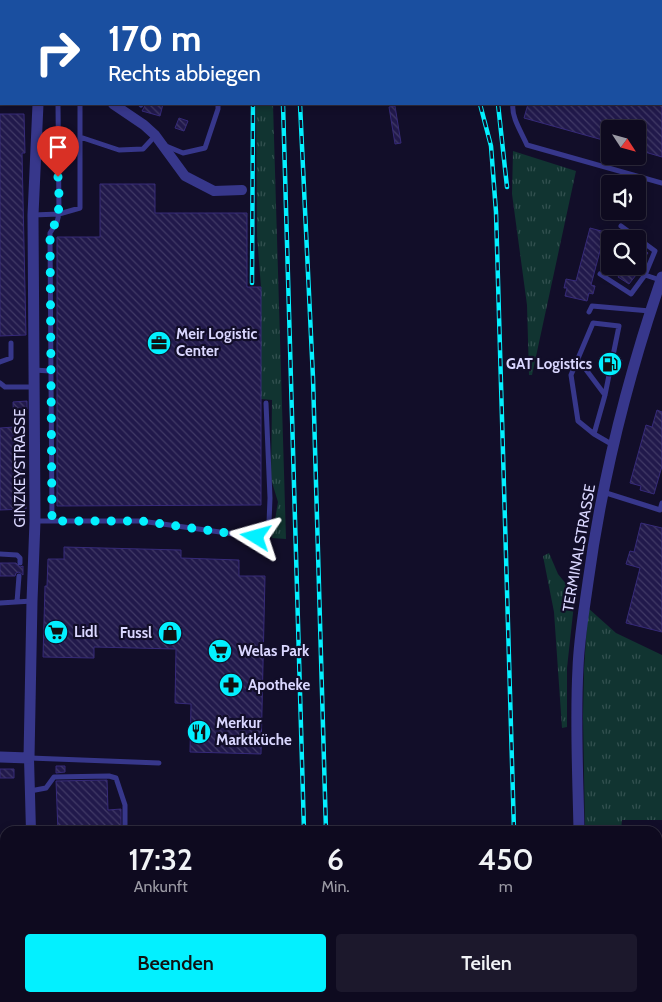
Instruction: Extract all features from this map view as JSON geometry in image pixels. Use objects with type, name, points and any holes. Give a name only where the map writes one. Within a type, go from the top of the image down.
[{"type":"street","name":"GINZKEYSTRASSE","points":[[31,826],[29,791],[35,521],[33,215],[38,105]]},
{"type":"street","points":[[114,105],[155,135],[185,176],[214,191],[242,190]]},
{"type":"street","name":"TERMINALSTRASSE","points":[[579,826],[578,668],[580,632],[592,547],[614,445],[661,279]]},
{"type":"street","points":[[0,757],[30,758]]},
{"type":"lane","points":[[52,521],[50,233],[57,222],[59,214],[58,105]]},
{"type":"lane","points":[[33,215],[59,214],[80,208],[80,105]]},
{"type":"lane","points":[[164,146],[183,153],[205,148],[218,105]]},
{"type":"lane","points":[[513,105],[514,116],[527,145],[662,183]]},
{"type":"lane","points":[[80,137],[119,150],[144,149],[155,135]]},
{"type":"lane","points":[[621,226],[626,230]]},
{"type":"lane","points":[[646,245],[654,251],[646,272]]},
{"type":"lane","points":[[602,275],[631,294],[645,275],[661,279]]},
{"type":"lane","points":[[589,312],[592,306],[651,311]]},
{"type":"lane","points":[[594,434],[605,395],[619,326],[593,323],[571,375],[578,421],[594,434],[614,445]]},
{"type":"lane","points":[[0,362],[11,358],[11,343]]},
{"type":"lane","points":[[578,359],[605,395]]},
{"type":"lane","points":[[34,370],[50,371]]},
{"type":"lane","points":[[0,383],[5,387],[35,387]]},
{"type":"lane","points":[[35,521],[141,521],[256,537],[269,523],[270,498],[266,403]]},
{"type":"lane","points":[[603,492],[660,510],[662,503]]},
{"type":"lane","points":[[0,554],[18,555],[20,564]]},
{"type":"lane","points":[[17,602],[19,576]]},
{"type":"lane","points":[[0,603],[32,601]]},
{"type":"lane","points":[[30,758],[159,762]]},
{"type":"lane","points":[[29,791],[46,788],[54,777],[109,776],[116,778],[125,805],[125,826]]},
{"type":"green space","points":[[256,105],[273,105],[286,539],[272,538],[278,502],[271,479],[272,400],[261,399],[261,287],[257,236]]},
{"type":"green space","points":[[513,151],[576,171],[532,375],[529,375],[527,305],[512,194]]},
{"type":"green space","points":[[549,553],[558,574],[575,595],[567,668],[567,727],[562,728],[554,612],[543,556]]},
{"type":"green space","points":[[588,608],[616,633],[662,655],[662,820],[622,820],[621,826],[585,826],[584,669]]},
{"type":"building","points":[[145,105],[163,105],[160,116],[142,111]]},
{"type":"building","points":[[528,105],[662,105],[662,157],[646,152],[646,120],[601,120],[601,139],[524,118]]},
{"type":"building","points":[[395,106],[401,143],[395,144],[389,107]]},
{"type":"building","points":[[0,114],[24,114],[25,153],[22,153],[26,335],[0,336]]},
{"type":"building","points":[[179,118],[188,121],[184,131],[175,128]]},
{"type":"building","name":"Meir Logistic Center","points":[[100,184],[155,184],[155,213],[247,213],[247,287],[261,287],[261,505],[57,506],[57,237],[100,237]]},
{"type":"building","points":[[590,228],[601,231],[601,247],[591,285],[595,286],[593,294],[589,293],[587,301],[565,296],[567,288],[564,288],[566,279],[576,281]]},
{"type":"building","points":[[619,275],[636,275],[629,284],[618,277]]},
{"type":"building","points":[[602,356],[608,357],[606,369],[599,368]]},
{"type":"building","points":[[617,359],[622,360],[619,372],[614,371]]},
{"type":"building","points":[[27,401],[27,409],[23,409],[26,509],[0,510],[0,428],[14,427],[13,402]]},
{"type":"building","points":[[657,410],[662,412],[662,466],[654,494],[640,490],[641,486],[630,483],[646,425],[652,427]]},
{"type":"building","points":[[641,523],[662,528],[662,632],[626,623],[640,568],[626,564],[630,551],[634,552]]},
{"type":"building","name":"Welas Park","points":[[64,547],[181,550],[181,558],[239,560],[239,576],[265,576],[261,754],[190,752],[191,704],[175,703],[176,649],[94,647],[94,658],[43,657],[45,586],[47,586],[48,559],[64,559]]},
{"type":"building","points":[[0,563],[16,563],[20,567],[23,566],[23,575],[19,572],[15,576],[0,576]]},
{"type":"building","points":[[56,766],[65,766],[65,772],[56,773]]},
{"type":"building","points":[[0,769],[14,769],[14,778],[0,778]]},
{"type":"building","points":[[107,780],[108,810],[121,809],[121,826],[58,826],[56,781]]},
{"type":"railway","points":[[252,283],[253,105]]},
{"type":"railway","points":[[283,105],[304,826]]},
{"type":"railway","points":[[300,105],[313,378],[326,826]]},
{"type":"railway","points":[[480,105],[491,146],[496,212],[514,826]]},
{"type":"railway","points":[[498,105],[507,187]]},
{"type":"place","name":"Meir Logistic Center","points":[[159,343]]},
{"type":"place","name":"GAT Logistics","points":[[610,364]]},
{"type":"place","name":"Lidl","points":[[56,632]]},
{"type":"place","name":"Fussl","points":[[170,633]]},
{"type":"place","name":"Welas Park","points":[[220,651]]},
{"type":"place","name":"Apotheke","points":[[231,685]]},
{"type":"place","name":"Merkur Marktküche","points":[[199,732]]},
{"type":"route","points":[[58,177],[59,214],[57,222],[50,233],[52,521],[141,521],[256,537]]}]
